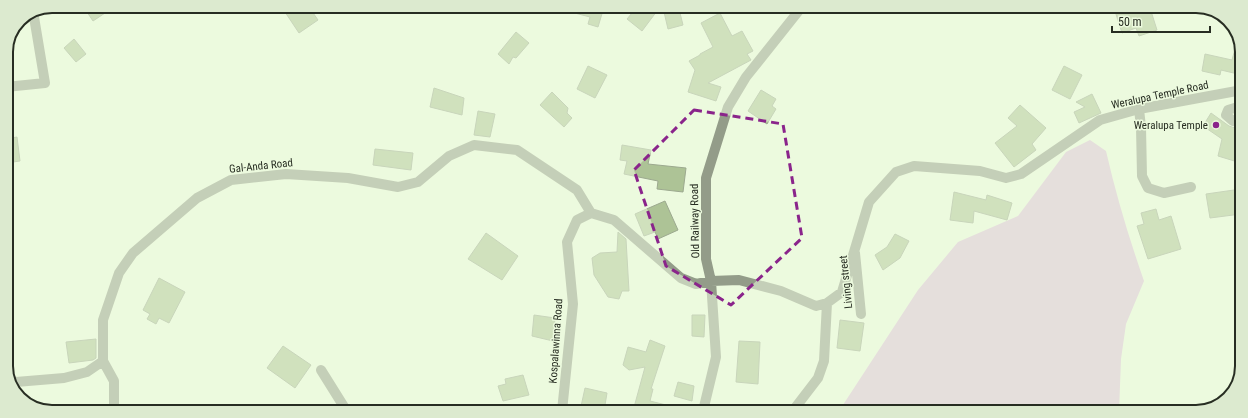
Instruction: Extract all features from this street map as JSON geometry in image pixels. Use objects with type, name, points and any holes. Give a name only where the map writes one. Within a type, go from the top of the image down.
[{"type":"street","name":"Old Railway Road","points":[[704,405],[716,357],[711,281],[706,259],[706,178],[728,107],[746,77],[797,13]]},
{"type":"street","points":[[13,86],[45,83],[34,18]]},
{"type":"street","name":"Weralupa Temple Road","points":[[827,303],[842,292],[854,247],[869,202],[896,172],[914,166],[980,171],[1006,178],[1021,174],[1100,120],[1140,109],[1235,91]]},
{"type":"street","points":[[1235,108],[1228,110],[1226,116],[1235,121]]},
{"type":"street","points":[[1140,109],[1142,176],[1148,188],[1164,193],[1191,187]]},
{"type":"street","name":"Gal-Anda Road","points":[[103,361],[103,320],[119,273],[133,253],[197,198],[231,180],[286,174],[348,178],[398,187],[418,182],[449,156],[474,145],[517,150],[577,190],[591,213]]},
{"type":"street","points":[[591,213],[614,220],[681,278],[696,284],[711,281],[738,280],[781,291],[816,306],[827,303],[824,361],[818,378],[797,405]]},
{"type":"street","name":"Kospalawinna Road","points":[[563,405],[573,304],[567,242],[577,220],[591,213]]},
{"type":"street","name":"Living street","points":[[854,247],[861,314]]},
{"type":"street","points":[[16,382],[64,378],[87,372],[103,361],[114,381],[114,405]]},
{"type":"street","points":[[321,370],[343,405]]},
{"type":"highlighted area","points":[[694,110],[783,124],[802,238],[731,305],[666,266],[634,170]]},
{"type":"shaded area","points":[[1090,140],[1106,151],[1123,216],[1144,281],[1126,324],[1121,359],[1119,405],[843,405],[918,290],[958,242],[1018,216],[1066,152]]},
{"type":"building","points":[[88,13],[105,13],[93,21]]},
{"type":"building","points":[[286,13],[313,13],[318,20],[299,33]]},
{"type":"building","points":[[575,13],[602,13],[598,27],[588,24],[590,17]]},
{"type":"building","points":[[632,13],[656,13],[642,31],[627,19]]},
{"type":"building","points":[[664,13],[680,13],[683,25],[668,29]]},
{"type":"building","points":[[720,13],[732,36],[742,31],[753,51],[747,54],[751,60],[708,83],[721,87],[716,101],[688,92],[695,70],[689,61],[713,47],[701,23]]},
{"type":"building","points":[[1116,13],[1152,13],[1157,30],[1139,36],[1136,28],[1122,33]]},
{"type":"building","points":[[516,32],[529,43],[516,58],[513,57],[509,64],[498,54]]},
{"type":"building","points":[[74,39],[86,54],[76,62],[64,48]]},
{"type":"building","points":[[1235,49],[1235,73],[1221,70],[1220,75],[1202,71],[1205,54],[1232,60]]},
{"type":"building","points":[[588,66],[607,75],[595,98],[577,89]]},
{"type":"building","points":[[1064,66],[1082,75],[1070,99],[1052,90]]},
{"type":"building","points":[[434,88],[464,98],[462,115],[430,107]]},
{"type":"building","points":[[761,90],[776,99],[772,106],[776,109],[767,124],[748,111]]},
{"type":"building","points":[[552,92],[568,108],[567,113],[572,118],[564,127],[540,105]]},
{"type":"building","points":[[1092,94],[1101,113],[1079,123],[1074,112],[1085,107],[1076,102]]},
{"type":"building","points":[[1020,105],[1046,128],[1032,144],[1036,150],[1014,167],[995,143],[1017,126],[1008,118]]},
{"type":"building","points":[[478,111],[495,114],[490,137],[474,135]]},
{"type":"building","points":[[1211,113],[1229,126],[1235,128],[1235,161],[1218,156],[1222,139],[1203,126]]},
{"type":"building","points":[[17,137],[20,161],[13,162],[13,138]]},
{"type":"building","points":[[622,145],[651,150],[648,164],[686,168],[683,192],[657,189],[658,181],[624,174],[627,161],[620,160]]},
{"type":"building","points":[[375,149],[413,153],[411,170],[373,165]]},
{"type":"building","points":[[1235,190],[1235,215],[1210,218],[1206,194]]},
{"type":"building","points":[[954,192],[986,200],[987,195],[1012,203],[1007,220],[974,211],[973,223],[950,220]]},
{"type":"building","points":[[665,201],[678,230],[658,239],[655,232],[644,236],[635,214]]},
{"type":"building","points":[[1156,209],[1159,220],[1171,216],[1181,249],[1148,259],[1137,226],[1144,224],[1141,213]]},
{"type":"building","points":[[618,232],[626,239],[629,291],[622,291],[619,299],[608,297],[594,275],[592,258],[600,253],[617,252]]},
{"type":"building","points":[[486,233],[518,256],[502,280],[468,259]]},
{"type":"building","points":[[895,234],[909,241],[900,258],[883,270],[875,255],[887,247]]},
{"type":"building","points":[[159,278],[185,292],[169,323],[159,318],[156,324],[147,319],[150,314],[143,310]]},
{"type":"building","points":[[534,315],[555,318],[553,341],[532,336]]},
{"type":"building","points":[[692,315],[705,315],[704,337],[692,336]]},
{"type":"building","points":[[840,320],[864,323],[860,351],[837,348]]},
{"type":"building","points":[[96,339],[96,358],[93,360],[69,363],[66,342]]},
{"type":"building","points":[[650,340],[665,346],[651,389],[653,389],[650,401],[666,405],[635,405],[645,367],[629,370],[623,365],[628,347],[646,352]]},
{"type":"building","points":[[739,341],[760,342],[758,384],[736,382]]},
{"type":"building","points":[[283,346],[311,365],[295,388],[267,368]]},
{"type":"building","points":[[523,375],[529,395],[503,401],[498,386],[506,384],[505,379]]},
{"type":"building","points":[[678,382],[694,386],[692,401],[674,396]]},
{"type":"building","points":[[585,388],[607,393],[605,405],[581,405]]},
{"type":"place","name":"Weralupa Temple","points":[[1216,125]]}]
